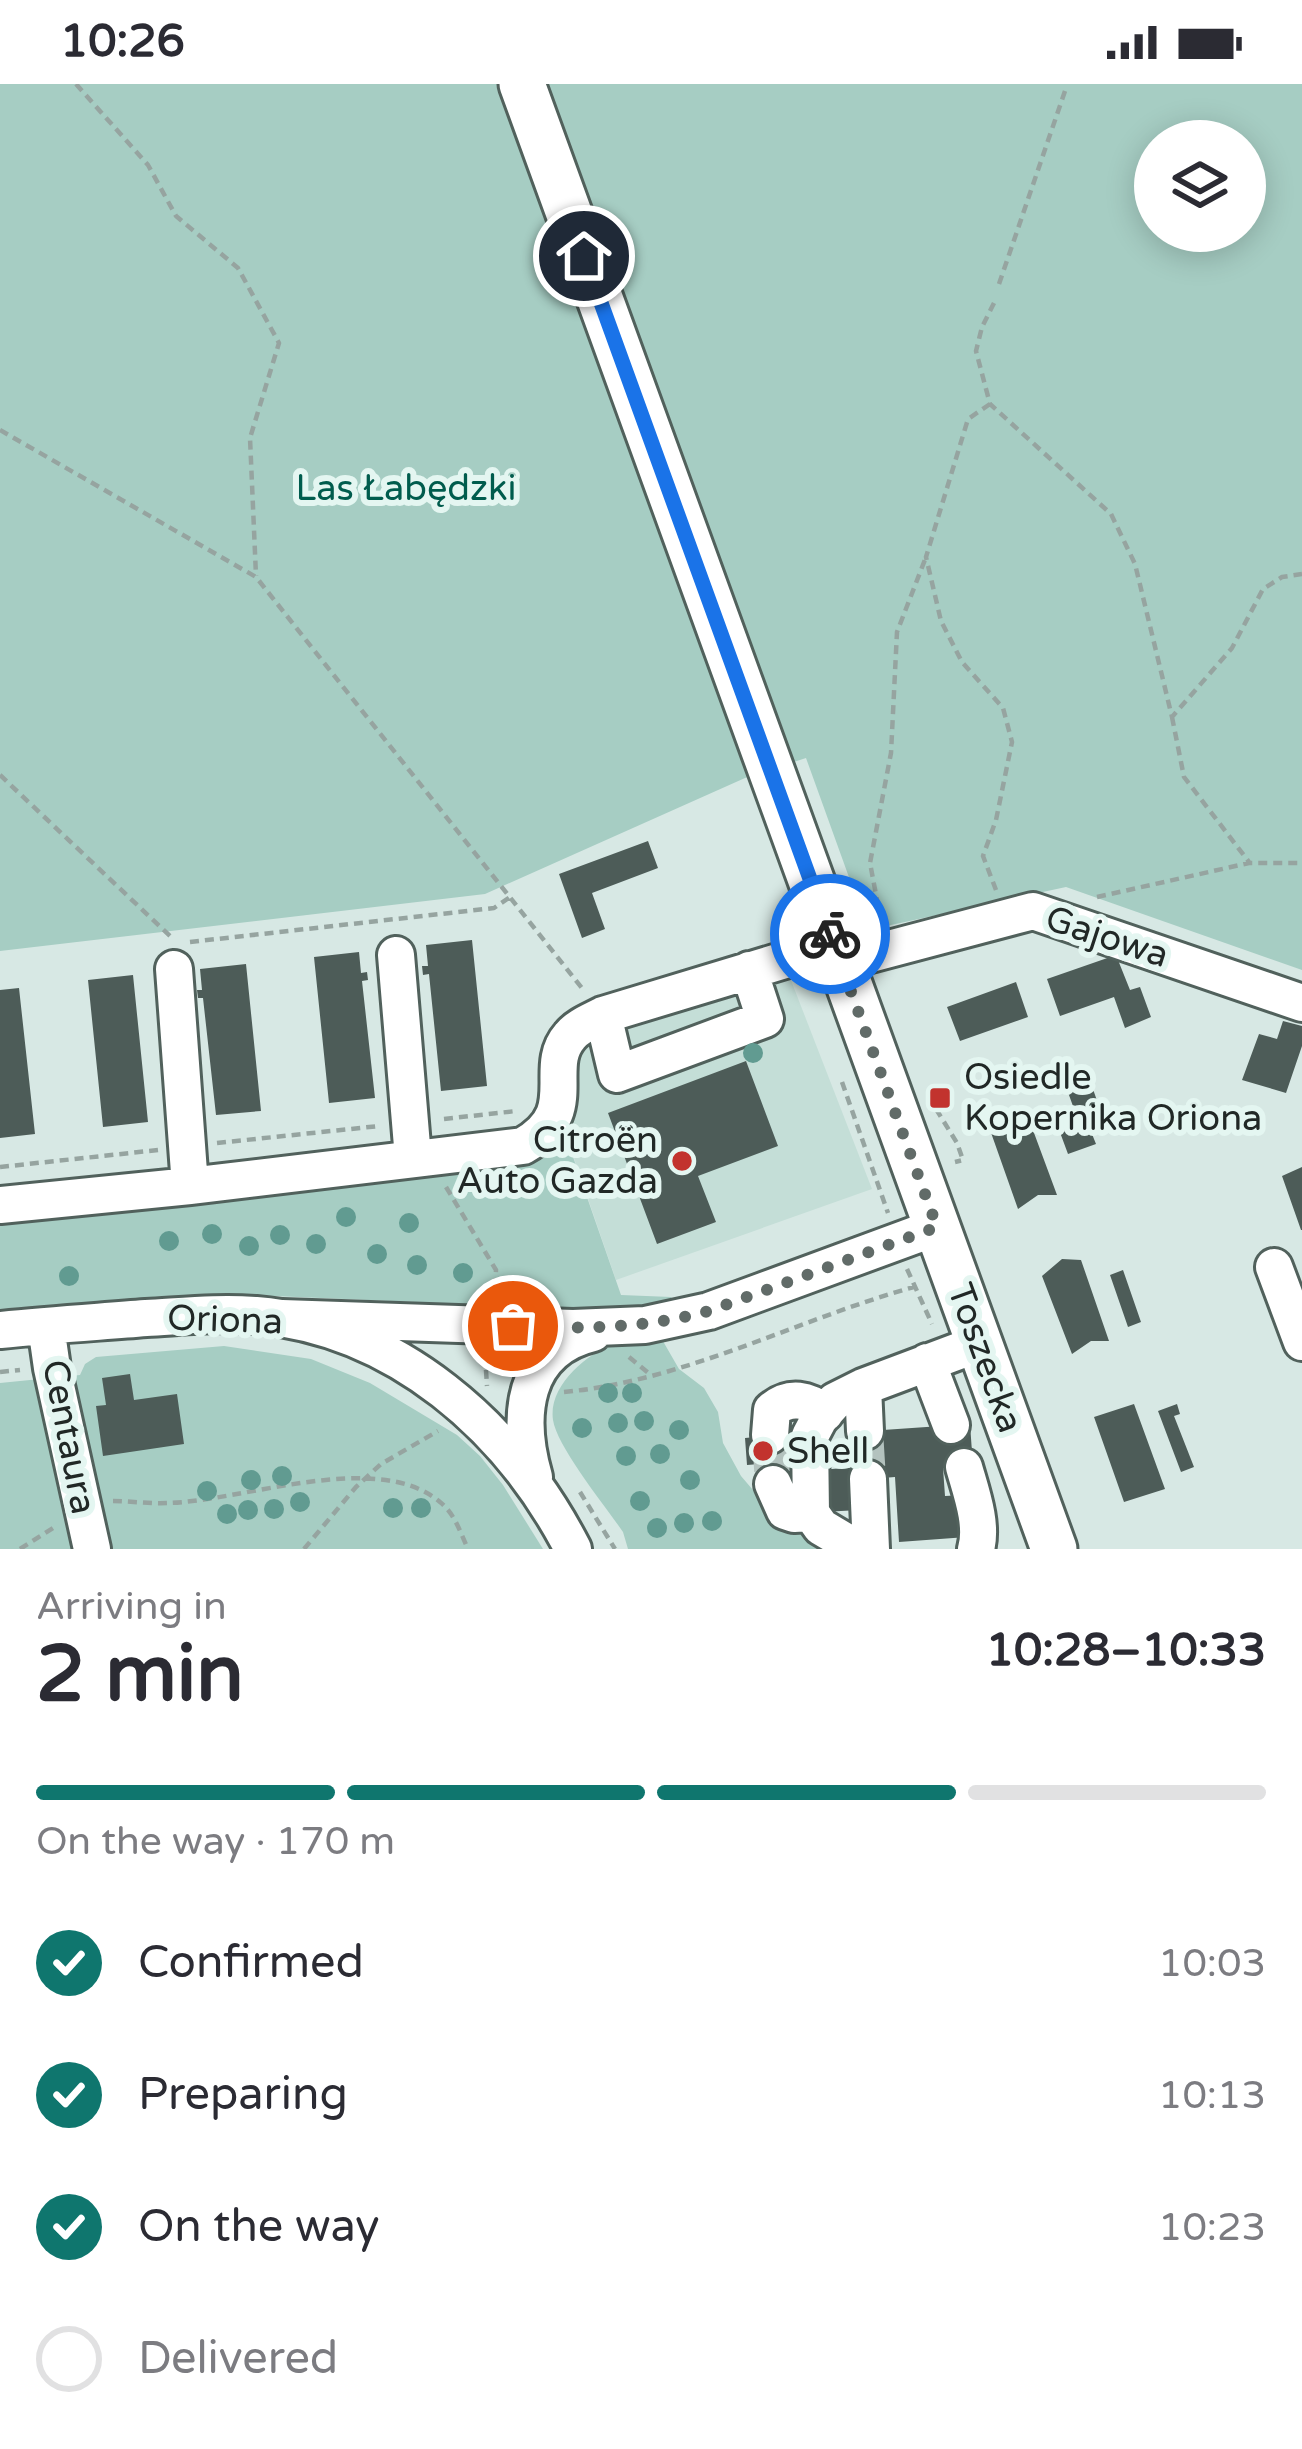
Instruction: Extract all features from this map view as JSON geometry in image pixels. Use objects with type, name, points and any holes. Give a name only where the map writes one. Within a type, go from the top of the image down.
[{"type":"main road","name":"Toszecka","points":[[522,84],[1054,1549]]},
{"type":"street","name":"Gajowa","points":[[603,1015],[749,970],[886,949],[1033,910],[1302,1003]]},
{"type":"street","points":[[396,956],[417,1146]]},
{"type":"street","points":[[174,969],[190,1186]]},
{"type":"street","points":[[0,1204],[190,1186],[417,1146],[523,1146],[548,1127],[557,1107],[561,1051],[573,1032],[603,1015],[617,1074],[765,1019],[749,970]]},
{"type":"street","points":[[538,1492],[524,1420],[529,1391],[542,1364],[561,1346],[578,1336],[709,1311],[937,1227]]},
{"type":"street","points":[[1274,1267],[1302,1342]]},
{"type":"street","name":"Oriona","points":[[0,1330],[215,1314],[283,1318],[329,1329],[369,1345],[454,1396],[500,1441],[573,1549]]},
{"type":"street","points":[[283,1318],[615,1328]]},
{"type":"street","name":"Centaura","points":[[46,1326],[88,1532]]},
{"type":"street","points":[[857,1549],[820,1527],[811,1513],[810,1436],[835,1401],[980,1343]]},
{"type":"street","points":[[927,1362],[951,1425]]},
{"type":"street","points":[[863,1387],[866,1431]]},
{"type":"street","points":[[770,1435],[772,1410],[780,1404],[803,1400],[825,1413]]},
{"type":"street","points":[[964,1467],[977,1522],[976,1549]]},
{"type":"street","points":[[868,1479],[871,1549]]},
{"type":"street","points":[[773,1484],[784,1511],[811,1513]]},
{"type":"path","points":[[76,84],[148,165],[176,216],[238,268],[278,343],[250,438],[256,577]]},
{"type":"path","points":[[999,284],[1065,91]]},
{"type":"path","points":[[994,303],[976,351],[990,404],[1112,514],[1135,564],[1184,777],[1249,863]]},
{"type":"path","points":[[886,949],[870,863],[891,753],[897,632],[926,557],[968,419],[990,404]]},
{"type":"path","points":[[0,430],[256,577],[603,1015]]},
{"type":"path","points":[[926,557],[941,621],[962,662],[1003,708],[1012,742],[996,820],[983,856],[996,890],[991,921]]},
{"type":"path","points":[[1172,717],[1232,648],[1263,589],[1282,577],[1302,574]]},
{"type":"path","points":[[0,775],[179,944],[494,908],[511,896]]},
{"type":"path","points":[[1033,910],[1249,863],[1302,862]]},
{"type":"path","points":[[933,1100],[963,1160]]},
{"type":"path","points":[[0,1166],[188,1146],[417,1146],[557,1107]]},
{"type":"path","points":[[417,1146],[496,1270],[495,1300]]},
{"type":"path","points":[[559,1392],[592,1390],[679,1369],[914,1287]]},
{"type":"path","points":[[484,1337],[488,1404]]},
{"type":"path","points":[[0,1372],[26,1370]]},
{"type":"path","points":[[304,1547],[380,1464],[452,1423]]},
{"type":"path","points":[[20,1549],[52,1528],[88,1532],[114,1501],[170,1503],[334,1479],[392,1479],[437,1499],[454,1516],[468,1549]]},
{"type":"path","points":[[580,1491],[615,1549]]},
{"type":"shaded area","points":[[787,970],[872,1189],[616,1280],[565,1132],[582,1034]]},
{"type":"green space","name":"Las Łabędzki","points":[[0,84],[1302,84],[1302,970],[1066,887],[868,930],[806,758],[745,778],[485,894],[0,951]]},
{"type":"green space","points":[[572,1154],[621,1295],[671,1297],[678,1307],[626,1311],[273,1296],[0,1312],[0,1217]]},
{"type":"green space","points":[[660,1336],[679,1369],[704,1388],[718,1412],[723,1443],[741,1476],[769,1509],[822,1549],[628,1549],[623,1532],[556,1432],[553,1407],[571,1373],[592,1355],[619,1341]]},
{"type":"green space","points":[[224,1346],[311,1359],[370,1383],[457,1435],[503,1485],[543,1549],[0,1549],[0,1383],[80,1375],[96,1357]]},
{"type":"building","points":[[648,841],[658,868],[592,893],[605,929],[582,938],[559,874]]},
{"type":"building","points":[[472,940],[487,1086],[441,1091],[429,974],[423,975],[422,966],[428,966],[426,945]]},
{"type":"building","points":[[359,952],[361,973],[367,972],[368,980],[362,981],[375,1098],[329,1103],[314,957]]},
{"type":"building","points":[[1116,955],[1130,990],[1140,987],[1151,1017],[1125,1028],[1114,997],[1060,1016],[1047,979]]},
{"type":"building","points":[[246,964],[261,1111],[216,1115],[203,998],[198,998],[197,990],[202,990],[200,969]]},
{"type":"building","points":[[133,975],[148,1122],[103,1127],[88,980]]},
{"type":"building","points":[[1016,982],[1028,1017],[960,1041],[947,1007]]},
{"type":"building","points":[[19,988],[35,1134],[0,1138],[0,990]]},
{"type":"building","points":[[1283,1021],[1302,1026],[1302,1046],[1286,1093],[1242,1080],[1259,1034],[1277,1039]]},
{"type":"building","name":"Citroën Auto Gazda","points":[[746,1061],[778,1146],[698,1176],[716,1222],[657,1244],[608,1113]]},
{"type":"building","points":[[1088,1075],[1101,1112],[1078,1120],[1065,1084]]},
{"type":"building","points":[[1010,1113],[1027,1114],[1057,1195],[1038,1195],[1018,1209],[989,1127]]},
{"type":"building","points":[[1071,1122],[1073,1129],[1088,1124],[1096,1144],[1068,1154],[1058,1127]]},
{"type":"building","points":[[1302,1167],[1302,1230],[1301,1230],[1282,1176]]},
{"type":"building","points":[[1062,1259],[1081,1260],[1109,1341],[1091,1341],[1072,1354],[1042,1276]]},
{"type":"building","points":[[1123,1270],[1141,1322],[1128,1327],[1110,1275]]},
{"type":"building","points":[[130,1374],[134,1400],[177,1394],[184,1444],[103,1456],[96,1406],[106,1405],[102,1378]]},
{"type":"building","points":[[1134,1404],[1165,1489],[1124,1502],[1094,1417]]},
{"type":"building","points":[[1177,1404],[1180,1414],[1174,1416],[1194,1467],[1181,1472],[1158,1411]]},
{"type":"building","name":"Shell","points":[[970,1424],[973,1466],[943,1468],[945,1496],[964,1495],[967,1537],[899,1542],[895,1477],[857,1480],[859,1510],[823,1512],[820,1470],[856,1467],[854,1432]]},
{"type":"building","name":"Shell","points":[[778,1435],[782,1483],[761,1485],[759,1464],[747,1465],[745,1438]]},
{"type":"tunnel","points":[[865,1431],[868,1479]]},
{"type":"tunnel","points":[[770,1435],[773,1484]]},
{"type":"way so far","points":[[513,1326],[615,1328],[676,1320],[937,1227],[830,934]]},
{"type":"place","name":"Osiedle Kopernika Oriona","points":[[940,1098]]},
{"type":"place","name":"Citroën Auto Gazda","points":[[682,1161]]},
{"type":"place","name":"Shell","points":[[763,1451]]},
{"type":"route","points":[[584,256],[830,934]]}]
